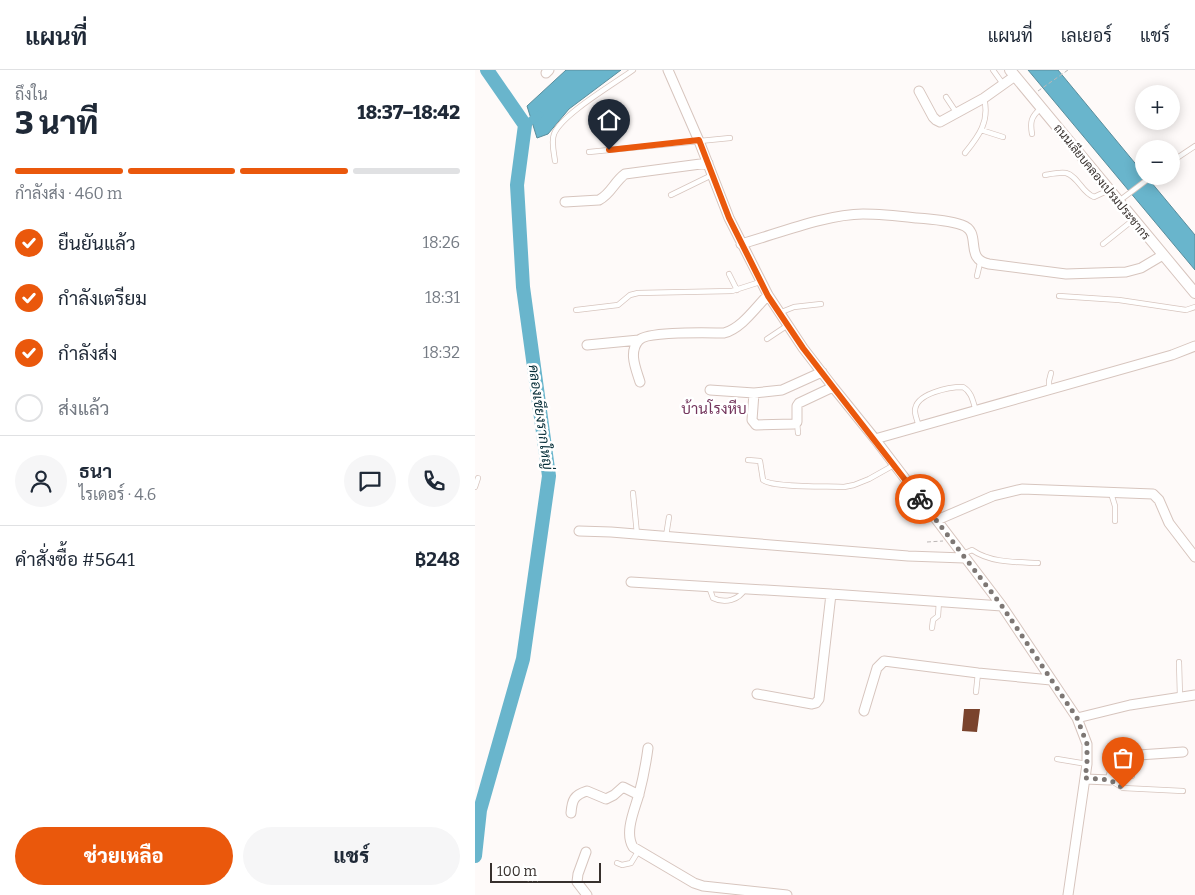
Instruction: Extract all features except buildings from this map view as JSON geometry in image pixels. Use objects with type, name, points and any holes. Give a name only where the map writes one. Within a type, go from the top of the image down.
[{"type":"street","points":[[668,70],[699,140],[729,218],[768,296],[833,387],[1002,606],[1077,718],[1087,744],[1087,764],[1068,895]]},
{"type":"street","points":[[919,91],[936,120],[940,122],[1004,85],[1013,73]]},
{"type":"street","name":"ถนนเลียบคลองเปรมประชากร","points":[[1013,73],[1195,293]]},
{"type":"street","points":[[565,202],[604,198],[625,174],[708,163]]},
{"type":"street","points":[[741,244],[841,216],[862,214],[940,220],[967,227],[972,234],[975,254],[980,263],[1066,274],[1127,272],[1141,268],[1163,255]]},
{"type":"street","points":[[587,345],[639,340],[645,336],[724,333],[739,326],[768,296]]},
{"type":"street","points":[[639,340],[633,355],[640,382]]},
{"type":"street","points":[[875,439],[1172,355],[1195,346]]},
{"type":"street","points":[[710,390],[754,392],[781,390],[822,372]]},
{"type":"street","points":[[754,392],[752,420],[756,425],[797,422],[797,406],[799,403],[833,387]]},
{"type":"street","points":[[937,520],[993,496],[1021,489],[1143,492],[1156,496],[1169,523],[1195,557]]},
{"type":"street","points":[[579,531],[666,536],[908,556],[963,556]]},
{"type":"street","points":[[631,582],[1002,606]]},
{"type":"street","points":[[757,694],[812,704],[816,703],[819,699],[831,594]]},
{"type":"street","points":[[864,711],[877,668],[884,661],[1051,680]]},
{"type":"street","points":[[1077,718],[1130,705],[1195,695]]},
{"type":"street","points":[[648,748],[639,795],[632,817],[630,836],[633,847],[694,883],[703,886],[787,895]]},
{"type":"street","points":[[1085,778],[1110,778],[1115,763],[1123,756],[1183,752]]},
{"type":"street","points":[[571,813],[572,800],[575,795],[587,791],[606,799],[623,787],[639,795]]},
{"type":"street","points":[[586,852],[577,882],[587,895]]},
{"type":"lane","points":[[555,161],[553,143],[555,132],[580,106],[633,70]]},
{"type":"lane","points":[[993,70],[1004,85]]},
{"type":"lane","points":[[946,97],[957,113]]},
{"type":"lane","points":[[965,153],[981,130],[987,111],[984,98]]},
{"type":"lane","points":[[1032,134],[1032,118],[1041,108]]},
{"type":"lane","points":[[981,130],[1003,137]]},
{"type":"lane","points":[[589,152],[730,138]]},
{"type":"lane","points":[[1180,156],[1195,146]]},
{"type":"lane","points":[[1045,174],[1063,172],[1068,174],[1089,195],[1094,197],[1109,190]]},
{"type":"lane","points":[[671,195],[712,175]]},
{"type":"lane","points":[[1119,202],[1140,185]]},
{"type":"lane","points":[[1103,244],[1133,220]]},
{"type":"lane","points":[[977,276],[980,263]]},
{"type":"lane","points":[[729,274],[737,290]]},
{"type":"lane","points":[[576,310],[618,305],[630,295],[638,293],[737,290],[760,282]]},
{"type":"lane","points":[[1059,296],[1119,300],[1186,310],[1195,307]]},
{"type":"lane","points":[[779,313],[794,307],[821,304]]},
{"type":"lane","points":[[767,339],[788,325]]},
{"type":"lane","points":[[1049,390],[1051,373]]},
{"type":"lane","points":[[919,427],[915,410],[917,403],[932,393],[963,387],[971,395],[976,411]]},
{"type":"lane","points":[[797,422],[798,433]]},
{"type":"lane","points":[[749,460],[760,461],[763,480],[766,483],[845,487],[854,485],[895,465]]},
{"type":"lane","points":[[475,487],[478,478]]},
{"type":"lane","points":[[1110,492],[1115,506],[1115,521]]},
{"type":"lane","points":[[633,494],[637,534]]},
{"type":"lane","points":[[666,536],[669,517]]},
{"type":"lane","points":[[963,556],[972,550],[984,557],[1007,562],[1038,563]]},
{"type":"lane","points":[[709,586],[713,598],[718,601],[740,598],[746,588]]},
{"type":"lane","points":[[932,628],[933,620],[938,616],[939,601]]},
{"type":"lane","points":[[1179,662],[1180,697]]},
{"type":"lane","points":[[976,692],[978,673]]},
{"type":"lane","points":[[1057,759],[1087,764]]},
{"type":"lane","points":[[1110,778],[1132,776]]},
{"type":"lane","points":[[1110,778],[1123,788],[1183,791]]},
{"type":"lane","points":[[617,863],[622,865],[631,862],[639,850]]},
{"type":"path","points":[[1043,88],[1068,70]]},
{"type":"path","points":[[927,542],[951,540]]},
{"type":"water","points":[[566,70],[621,70],[569,109],[548,134],[537,138],[527,106]]},
{"type":"water","points":[[1028,70],[1058,70],[1135,163],[1135,185],[1153,185],[1195,235],[1195,270]]},
{"type":"waterway","name":"คลองเชียงรากใหญ่","points":[[475,856],[480,810],[523,659],[549,476],[523,287],[517,185],[525,125],[487,70]]},
{"type":"waterway","name":"คลองเชียงรากใหญ่","points":[[525,125],[539,115]]},
{"type":"way so far","points":[[920,499],[1002,606],[1077,718],[1087,744],[1085,778],[1110,780],[1123,788]]},
{"type":"district","name":"บ้านโรงหีบ","points":[[714,409]]},
{"type":"route","points":[[609,150],[699,140],[729,218],[768,296],[803,348],[920,499]]}]
